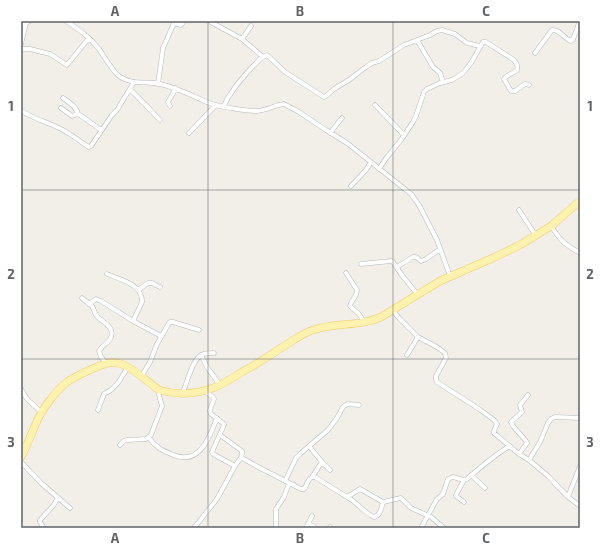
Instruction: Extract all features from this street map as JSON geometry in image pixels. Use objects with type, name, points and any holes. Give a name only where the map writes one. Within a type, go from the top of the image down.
[{"type":"main road","points":[[21,457],[26,449],[41,412],[57,392],[68,382],[96,367],[114,362],[128,367],[159,390],[171,393],[204,391],[220,385],[307,332],[321,327],[375,320],[436,283],[508,251],[536,236],[551,226],[580,201]]},
{"type":"street","points":[[66,21],[89,38],[98,47],[118,76],[127,80],[176,88],[216,105],[246,110],[258,111],[284,104],[347,143],[411,194],[422,211],[437,240],[450,276]]},
{"type":"street","points":[[158,84],[162,48],[174,23],[181,25],[184,21]]},
{"type":"street","points":[[209,21],[242,39],[263,57]]},
{"type":"street","points":[[535,53],[552,30],[556,30],[571,41],[580,21]]},
{"type":"street","points":[[21,44],[26,22]]},
{"type":"street","points":[[242,39],[251,26]]},
{"type":"street","points":[[224,106],[233,90],[256,63],[265,55],[268,55],[286,72],[324,98],[334,89],[372,63],[380,61],[404,45],[430,36],[437,31],[442,30],[455,34],[470,44],[480,46]]},
{"type":"street","points":[[21,49],[30,49],[50,54],[68,64],[89,38]]},
{"type":"street","points":[[417,40],[433,67],[440,73],[443,82]]},
{"type":"street","points":[[379,169],[416,116],[424,92],[427,89],[443,82],[452,80],[463,73],[471,63],[483,42],[486,42],[514,60],[518,66],[518,70],[506,76],[504,79],[511,91],[515,91],[525,84],[530,85]]},
{"type":"street","points":[[22,112],[30,117],[60,128],[89,147],[117,110],[134,82]]},
{"type":"street","points":[[170,106],[168,99],[176,88]]},
{"type":"street","points":[[130,89],[160,120]]},
{"type":"street","points":[[63,98],[78,111],[78,114],[101,130]]},
{"type":"street","points":[[189,133],[216,105]]},
{"type":"street","points":[[375,105],[404,135]]},
{"type":"street","points":[[61,108],[72,116],[78,114]]},
{"type":"street","points":[[330,133],[342,118]]},
{"type":"street","points":[[351,186],[366,170],[371,162]]},
{"type":"street","points":[[519,210],[536,236]]},
{"type":"street","points":[[551,226],[558,237],[565,244],[580,253]]},
{"type":"street","points":[[397,267],[413,257],[416,257],[421,261],[426,259],[440,249]]},
{"type":"street","points":[[361,264],[393,262],[418,295]]},
{"type":"street","points":[[346,272],[357,290],[350,306],[359,314],[364,322]]},
{"type":"street","points":[[107,274],[126,281],[138,290],[142,298],[142,302],[133,321]]},
{"type":"street","points":[[138,290],[148,282],[160,288]]},
{"type":"street","points":[[82,298],[92,307],[95,314],[109,326],[111,330],[112,333],[110,340],[101,347],[99,351],[101,357],[107,364]]},
{"type":"street","points":[[89,304],[93,300],[101,301],[161,336]]},
{"type":"street","points":[[392,311],[418,337],[445,353],[446,358],[436,376],[437,382],[494,420],[497,424],[494,433],[548,476],[568,497],[580,506]]},
{"type":"street","points":[[141,377],[150,362],[161,336],[170,322],[199,330]]},
{"type":"street","points":[[407,355],[418,337]]},
{"type":"street","points":[[183,393],[197,358],[201,355],[214,353]]},
{"type":"street","points":[[201,355],[207,367],[220,385]]},
{"type":"street","points":[[98,410],[104,394],[118,383],[128,367]]},
{"type":"street","points":[[21,390],[27,399],[41,412]]},
{"type":"street","points":[[120,445],[127,440],[149,438],[154,429],[162,406],[159,390]]},
{"type":"street","points":[[204,391],[214,399],[210,410],[211,414],[224,424],[212,452],[235,466]]},
{"type":"street","points":[[519,454],[526,445],[526,441],[511,422],[522,412],[520,405],[528,395]]},
{"type":"street","points":[[276,528],[276,509],[284,497],[287,482],[296,458],[328,430],[343,407],[348,404],[359,405]]},
{"type":"street","points":[[529,460],[551,419],[555,417],[580,418]]},
{"type":"street","points":[[149,438],[159,449],[173,456],[186,458],[191,457],[200,450],[208,438],[217,418]]},
{"type":"street","points":[[194,528],[216,499],[241,458],[242,451],[220,435]]},
{"type":"street","points":[[309,446],[330,470]]},
{"type":"street","points":[[464,502],[456,496],[456,494],[464,480],[510,446]]},
{"type":"street","points":[[241,458],[301,489],[304,489],[322,462]]},
{"type":"street","points":[[21,462],[41,483],[70,508]]},
{"type":"street","points":[[568,497],[580,466]]},
{"type":"street","points":[[471,475],[485,488]]},
{"type":"street","points":[[312,477],[315,477],[352,499],[368,514],[374,517],[378,516],[383,502]]},
{"type":"street","points":[[421,528],[428,514],[443,494],[448,479],[453,477],[464,480]]},
{"type":"street","points":[[347,496],[360,489],[383,502],[402,499],[407,506],[428,514],[444,528]]},
{"type":"street","points":[[44,528],[40,520],[58,498]]},
{"type":"street","points":[[306,528],[312,516]]},
{"type":"street","points":[[308,523],[316,528]]}]
